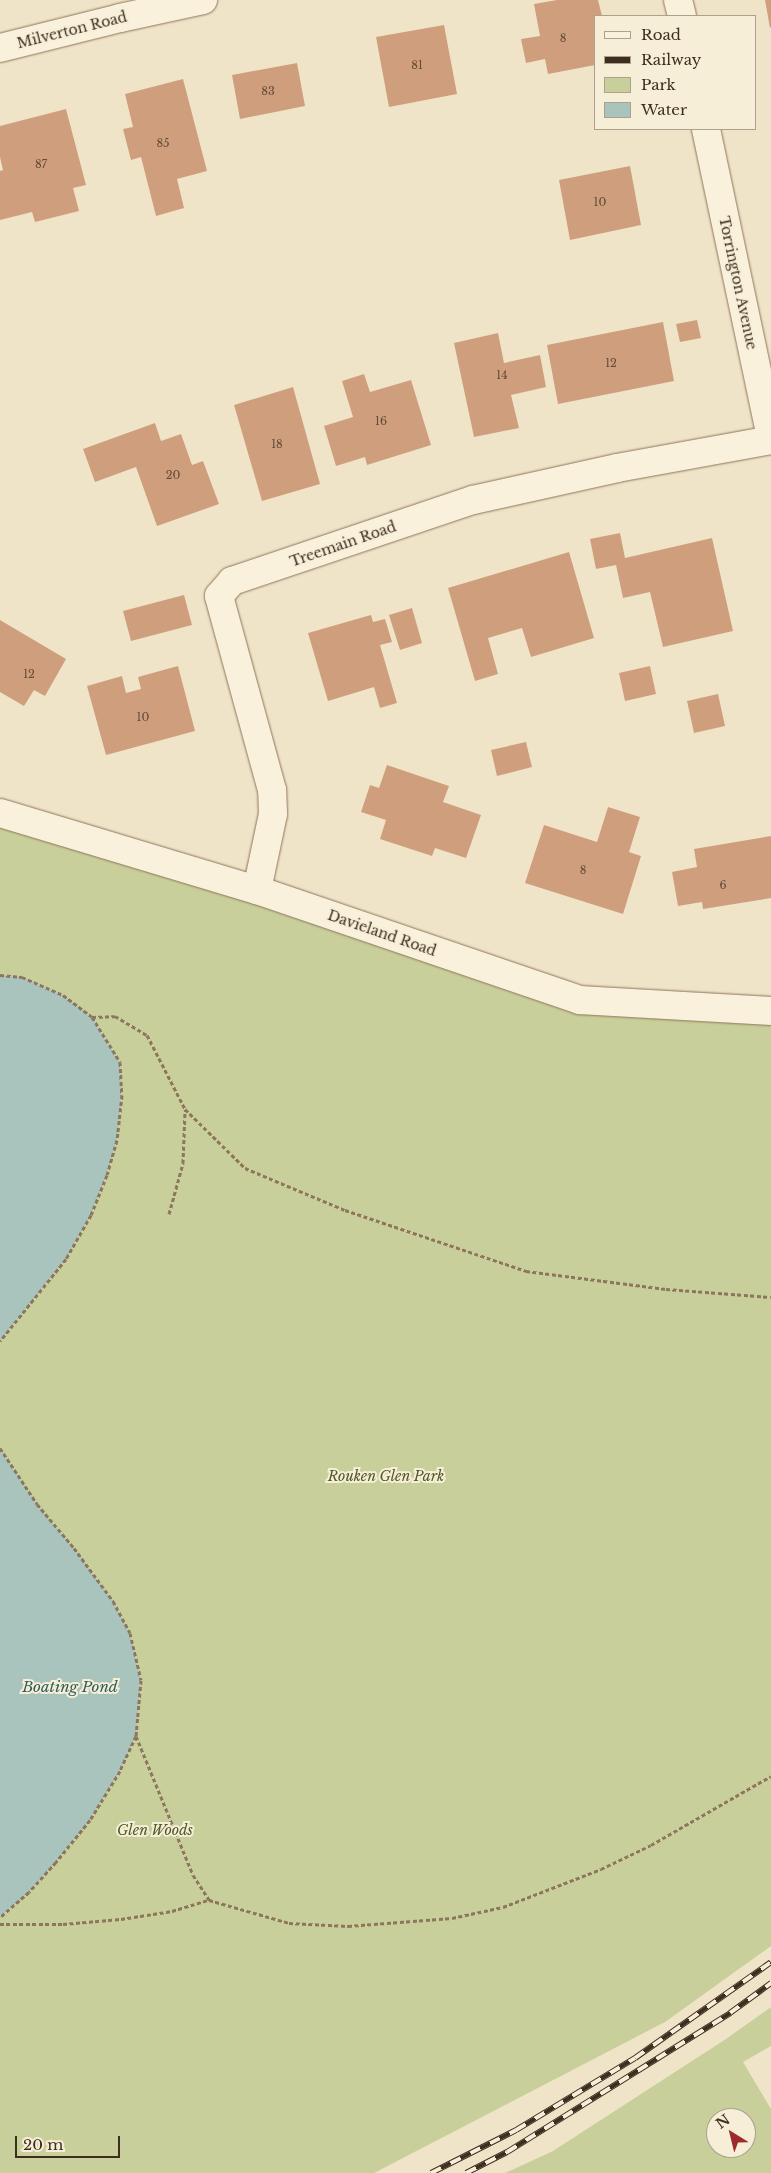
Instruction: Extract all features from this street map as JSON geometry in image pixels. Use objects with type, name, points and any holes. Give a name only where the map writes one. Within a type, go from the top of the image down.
[{"type":"street","name":"Milverton Road","points":[[0,48],[120,18],[203,0]]},
{"type":"street","points":[[678,0],[682,15]]},
{"type":"street","name":"Torrington Avenue","points":[[706,130],[771,439]]},
{"type":"street","name":"Treemain Road","points":[[257,890],[273,814],[272,790],[219,596],[232,581],[473,500],[617,468],[771,439]]},
{"type":"street","name":"Davieland Road","points":[[0,813],[257,890],[580,1000],[771,1010]]},
{"type":"path","points":[[0,975],[22,977],[63,995],[92,1018],[120,1062],[122,1095],[117,1140],[107,1175],[91,1214],[66,1259],[0,1341]]},
{"type":"path","points":[[92,1018],[115,1016],[147,1035],[185,1109],[244,1168],[345,1210],[526,1271],[666,1289],[771,1297]]},
{"type":"path","points":[[169,1214],[183,1163],[185,1109]]},
{"type":"path","points":[[0,1448],[37,1504],[74,1548],[113,1601],[130,1632],[141,1680],[136,1736],[120,1771],[90,1820],[29,1892],[0,1917]]},
{"type":"path","points":[[136,1736],[183,1851],[194,1875],[209,1900]]},
{"type":"path","points":[[0,1924],[63,1924],[121,1919],[172,1911],[209,1900],[289,1923],[348,1926],[452,1918],[502,1908],[600,1869],[651,1845],[771,1776]]},
{"type":"green space","name":"Rouken Glen Park","points":[[0,813],[580,1000],[771,1011],[771,1946],[665,2022],[374,2173],[0,2173]]},
{"type":"green space","points":[[771,2007],[771,2046],[743,2062],[771,2109],[771,2173],[505,2173],[553,2151],[726,2039]]},
{"type":"water","points":[[0,975],[22,977],[63,995],[92,1017],[120,1062],[122,1095],[117,1140],[107,1175],[91,1215],[66,1259],[0,1341]]},
{"type":"water","name":"Boating Pond","points":[[0,1448],[37,1504],[74,1548],[113,1601],[130,1633],[141,1680],[136,1736],[120,1771],[90,1820],[56,1862],[29,1892],[0,1917]]},
{"type":"building","points":[[557,0],[598,0],[602,15],[594,15],[594,65],[548,74],[545,59],[526,63],[521,39],[540,36],[534,4]]},
{"type":"building","points":[[765,0],[771,0],[770,28]]},
{"type":"building","points":[[444,25],[457,94],[389,107],[376,37]]},
{"type":"building","points":[[297,63],[305,106],[240,119],[232,75]]},
{"type":"building","points":[[183,79],[207,171],[177,179],[184,208],[156,216],[141,157],[131,160],[123,129],[133,127],[125,94]]},
{"type":"building","points":[[66,109],[86,185],[73,188],[79,211],[35,222],[32,212],[0,220],[0,171],[3,170],[0,157],[0,126]]},
{"type":"building","points":[[630,166],[641,225],[570,240],[559,180]]},
{"type":"building","points":[[697,320],[701,338],[680,342],[676,324]]},
{"type":"building","points":[[663,322],[674,381],[558,404],[547,345]]},
{"type":"building","points":[[498,333],[504,363],[540,355],[546,387],[511,395],[519,428],[474,437],[454,343]]},
{"type":"building","points":[[364,374],[370,392],[411,380],[431,445],[367,465],[365,457],[336,466],[324,426],[353,417],[342,381]]},
{"type":"building","points":[[293,387],[320,484],[262,501],[234,405]]},
{"type":"building","points":[[155,423],[161,441],[181,434],[192,465],[203,461],[219,504],[157,526],[136,467],[95,482],[83,449]]},
{"type":"building","points":[[620,533],[625,558],[712,538],[733,631],[663,647],[650,592],[623,598],[616,565],[596,569],[590,539]]},
{"type":"building","points":[[569,552],[594,638],[531,657],[522,628],[488,638],[498,674],[475,681],[448,588]]},
{"type":"building","points":[[184,595],[192,625],[131,641],[123,611]]},
{"type":"building","points":[[412,608],[422,643],[400,650],[389,615]]},
{"type":"building","points":[[371,615],[373,622],[385,619],[392,642],[380,645],[397,703],[380,708],[374,687],[328,701],[308,633]]},
{"type":"building","points":[[0,620],[66,659],[45,696],[34,690],[24,706],[0,692]]},
{"type":"building","points":[[178,666],[195,731],[106,755],[87,686],[122,676],[126,693],[141,689],[138,677]]},
{"type":"building","points":[[650,666],[656,694],[625,701],[619,673]]},
{"type":"building","points":[[718,694],[725,726],[694,733],[687,701]]},
{"type":"building","points":[[526,742],[532,767],[497,776],[491,750]]},
{"type":"building","points":[[387,765],[449,786],[443,802],[481,815],[466,858],[435,848],[432,856],[380,839],[386,820],[361,812],[370,785],[379,788]]},
{"type":"building","points":[[608,807],[640,817],[629,852],[641,856],[623,914],[525,883],[544,825],[597,842]]},
{"type":"building","points":[[771,836],[771,898],[703,909],[702,902],[678,906],[672,872],[697,867],[694,849]]},
{"type":"railway","points":[[431,2173],[516,2130],[635,2058],[771,1962]]},
{"type":"railway","points":[[466,2173],[507,2152],[730,2013],[771,1983]]},
{"type":"park label","name":"Glen Woods","points":[[155,1830]]}]
